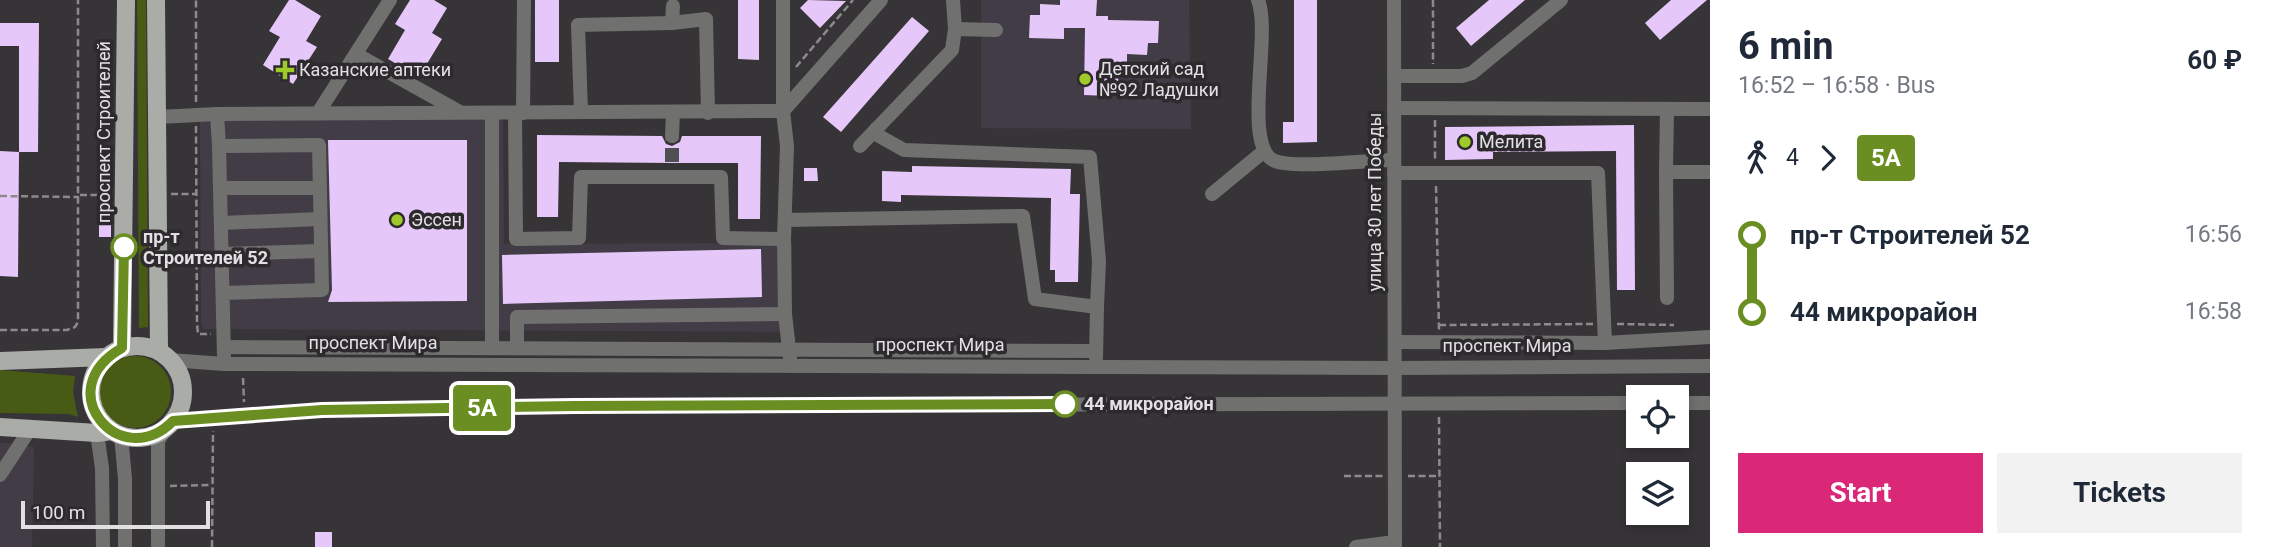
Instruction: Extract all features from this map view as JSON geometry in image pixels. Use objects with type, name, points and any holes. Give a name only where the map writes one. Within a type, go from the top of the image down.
[{"type":"main road","name":"проспект Строителей","points":[[114,352],[126,0]]},
{"type":"main road","points":[[156,0],[158,195],[164,356]]},
{"type":"main road","points":[[0,361],[114,352],[141,346],[164,356],[178,371],[183,397],[180,410],[169,425],[144,438],[110,433],[0,427]]},
{"type":"main road","points":[[110,433],[97,415],[90,395],[94,374],[114,352]]},
{"type":"street","points":[[318,113],[390,0]]},
{"type":"street","points":[[524,0],[516,239],[579,239],[581,177],[672,169],[720,177],[723,237],[784,239]]},
{"type":"street","points":[[783,0],[783,111],[787,146],[785,314],[792,366]]},
{"type":"street","points":[[158,117],[318,113],[783,111],[881,0]]},
{"type":"street","points":[[860,146],[952,50],[955,29],[953,0]]},
{"type":"street","points":[[1258,0],[1262,11],[1262,52],[1257,126],[1263,152],[1275,161],[1394,166],[1436,173],[1598,173],[1605,343]]},
{"type":"street","name":"улица 30 лет Победы","points":[[1394,0],[1395,545]]},
{"type":"street","points":[[1394,76],[1462,76],[1472,73],[1561,0]]},
{"type":"street","points":[[672,23],[673,6]]},
{"type":"street","points":[[581,112],[578,25],[672,23],[706,19],[708,113]]},
{"type":"street","points":[[955,29],[996,30]]},
{"type":"street","points":[[356,54],[461,113]]},
{"type":"street","points":[[1394,108],[1710,109]]},
{"type":"street","points":[[1667,109],[1667,298]]},
{"type":"street","points":[[672,136],[673,112]]},
{"type":"street","points":[[492,113],[492,348]]},
{"type":"street","points":[[217,114],[223,364]]},
{"type":"street","points":[[877,129],[879,136],[904,150],[1090,157],[1099,261],[1096,367]]},
{"type":"street","points":[[219,146],[319,145],[322,290],[223,293]]},
{"type":"street","points":[[1212,194],[1263,152]]},
{"type":"street","points":[[1666,172],[1710,172]]},
{"type":"street","points":[[220,188],[319,188]]},
{"type":"street","points":[[785,220],[1023,216],[1035,299],[1097,307]]},
{"type":"street","points":[[221,223],[320,219]]},
{"type":"street","points":[[222,254],[321,251]]},
{"type":"street","points":[[517,348],[517,317],[785,314]]},
{"type":"street","points":[[1395,342],[1605,343],[1710,337]]},
{"type":"street","points":[[223,342],[492,348],[1096,351]]},
{"type":"street","name":"проспект Мира","points":[[164,356],[223,364],[1395,368],[1710,366]]},
{"type":"street","points":[[158,547],[158,442],[169,425],[245,415],[322,410],[575,406],[1626,403]]},
{"type":"street","points":[[1689,403],[1710,403]]},
{"type":"street","points":[[0,475],[30,429]]},
{"type":"street","points":[[103,547],[102,468],[110,433]]},
{"type":"street","points":[[110,433],[125,479],[125,547]]},
{"type":"street","points":[[1356,547],[1395,545]]},
{"type":"path","points":[[0,330],[67,330],[75,327],[78,322],[78,0]]},
{"type":"path","points":[[196,0],[197,324],[198,334],[219,334],[223,342]]},
{"type":"path","points":[[783,81],[853,0]]},
{"type":"path","points":[[1433,0],[1434,77]]},
{"type":"path","points":[[1434,107],[1439,343]]},
{"type":"path","points":[[0,196],[79,197]]},
{"type":"path","points":[[1439,325],[1684,325]]},
{"type":"path","points":[[242,364],[245,415]]},
{"type":"path","points":[[1439,403],[1440,547]]},
{"type":"path","points":[[212,547],[214,424]]},
{"type":"shaded area","name":"Детский сад №92 Ладушки","points":[[981,0],[1189,0],[1191,129],[981,128]]},
{"type":"shaded area","points":[[200,117],[503,117],[504,244],[792,243],[792,332],[204,329],[201,324]]},
{"type":"shaded area","points":[[0,442],[34,447],[32,547],[0,547]]},
{"type":"green space","points":[[137,0],[146,0],[148,327],[139,328]]},
{"type":"green space","points":[[135,356],[149,359],[161,366],[168,378],[171,392],[168,406],[161,418],[149,425],[135,428],[121,425],[109,418],[102,406],[99,392],[102,378],[109,366],[121,359]]},
{"type":"green space","points":[[0,370],[75,376],[73,392],[78,417],[69,414],[0,413]]},
{"type":"building","points":[[289,0],[295,0],[321,16],[306,41],[317,47],[293,84],[263,65],[280,37],[269,31]]},
{"type":"building","points":[[410,0],[434,0],[447,8],[432,33],[442,39],[419,77],[388,59],[405,30],[395,24]]},
{"type":"building","points":[[535,0],[559,0],[559,62],[535,62]]},
{"type":"building","points":[[738,0],[759,0],[759,60],[738,59]]},
{"type":"building","points":[[808,0],[846,1],[820,28],[800,8]]},
{"type":"building","points":[[1060,0],[1097,0],[1096,16],[1108,16],[1108,20],[1159,21],[1158,43],[1148,43],[1147,55],[1127,54],[1127,63],[1119,63],[1118,84],[1107,84],[1107,96],[1084,95],[1085,28],[1064,28],[1064,39],[1029,38],[1030,15],[1040,15],[1040,4],[1060,5]]},
{"type":"building","points":[[1294,0],[1317,0],[1317,142],[1283,143],[1283,122],[1294,122]]},
{"type":"building","points":[[1489,0],[1525,0],[1471,46],[1456,28]]},
{"type":"building","points":[[1671,0],[1707,0],[1660,40],[1645,23]]},
{"type":"building","points":[[912,17],[929,31],[841,132],[823,117]]},
{"type":"building","points":[[0,23],[39,23],[38,152],[19,152],[19,46],[0,46]]},
{"type":"building","points":[[1634,125],[1635,290],[1617,290],[1616,151],[1493,152],[1493,159],[1445,160],[1445,127]]},
{"type":"building","points":[[537,135],[662,136],[666,144],[672,146],[680,142],[682,136],[761,136],[760,219],[738,219],[738,163],[559,162],[558,217],[537,217]]},
{"type":"building","name":"Эссен","points":[[328,140],[467,140],[467,301],[328,302],[332,290]]},
{"type":"building","points":[[0,151],[19,152],[18,277],[0,276]]},
{"type":"building","points":[[912,166],[1071,169],[1070,194],[1080,194],[1078,282],[1055,282],[1055,270],[1050,270],[1051,198],[901,195],[901,202],[882,201],[882,171],[912,172]]},
{"type":"building","points":[[804,168],[817,168],[818,181],[804,181]]},
{"type":"building","points":[[99,204],[111,204],[111,237],[99,237]]},
{"type":"building","points":[[761,249],[762,297],[503,304],[502,255]]},
{"type":"building","points":[[315,532],[332,532],[332,547],[315,547]]},
{"type":"tunnel","points":[[672,136],[672,162]]},
{"type":"bus line","name":"5А","points":[[124,247],[122,348],[106,357],[99,365],[94,374],[90,395],[92,405],[103,424],[111,431],[132,438],[155,434],[173,421],[322,410],[1065,404]]},
{"type":"place","name":"Казанские аптеки","points":[[285,70]]},
{"type":"place","name":"Детский сад №92 Ладушки","points":[[1085,79]]},
{"type":"place","name":"Мелита","points":[[1465,142]]},
{"type":"place","name":"Эссен","points":[[397,220]]},
{"type":"place","name":"пр-т Строителей 52","points":[[124,247]]},
{"type":"place","name":"44 микрорайон","points":[[1065,404]]}]
